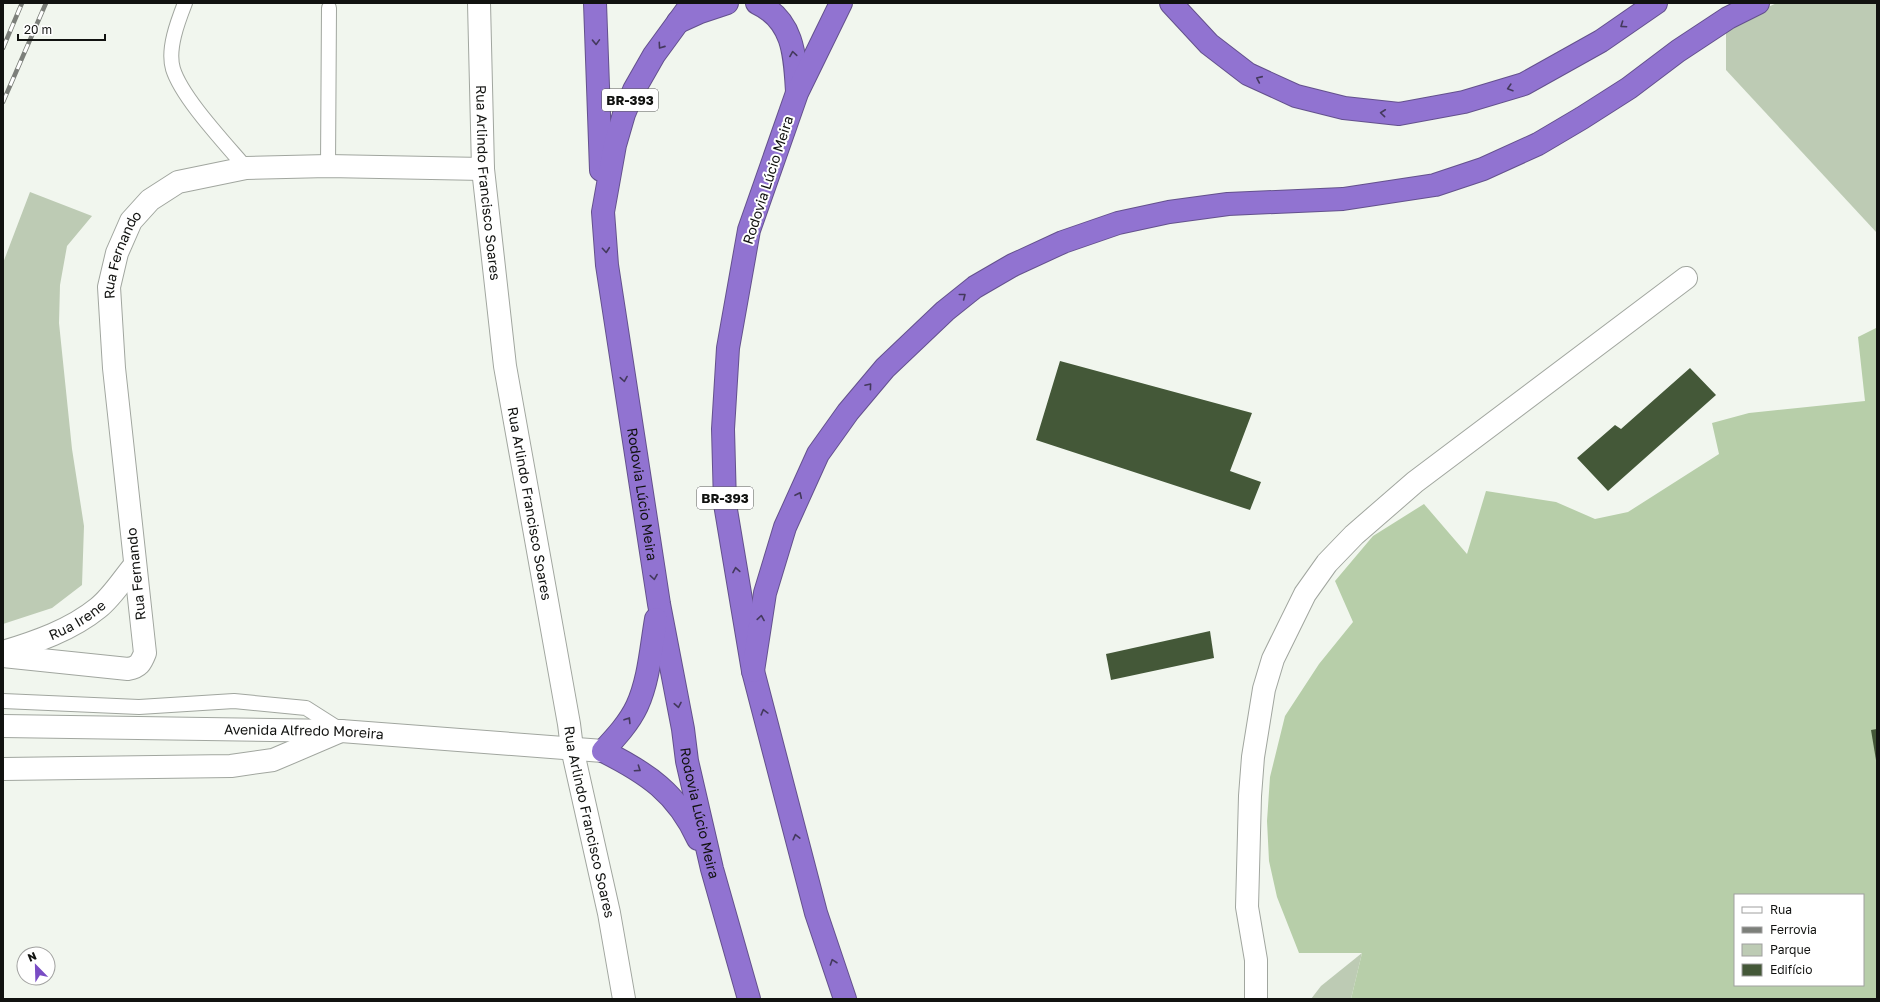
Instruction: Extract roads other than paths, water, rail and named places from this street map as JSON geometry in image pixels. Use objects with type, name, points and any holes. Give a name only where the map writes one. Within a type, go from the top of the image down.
[{"type":"highway","points":[[595,3],[603,212]]},
{"type":"highway","name":"Rodovia Lúcio Meira","points":[[692,3],[654,55],[634,90],[615,145],[603,212],[607,265],[658,604],[683,729],[687,761],[712,869],[749,999]]},
{"type":"highway","points":[[677,23],[700,12],[727,3]]},
{"type":"highway","points":[[757,3],[777,15],[784,26],[793,49],[797,93]]},
{"type":"highway","name":"Rodovia Lúcio Meira","points":[[841,3],[797,93],[749,230],[728,348],[723,429],[725,504],[753,671],[816,913],[845,999]]},
{"type":"highway","points":[[1171,3],[1208,44],[1248,74],[1296,96],[1344,108],[1399,114],[1464,102],[1524,84],[1601,41],[1656,3]]},
{"type":"highway","points":[[753,671],[765,593],[784,527],[818,454],[848,412],[885,368],[945,311],[975,287],[1012,265],[1063,242],[1118,223],[1169,212],[1228,204],[1350,198],[1435,185],[1483,169],[1538,144],[1582,118],[1629,88],[1678,51],[1728,18],[1758,3]]},
{"type":"highway","points":[[658,604],[645,684],[637,707],[623,729],[604,750],[632,765],[655,781],[675,803],[692,826],[712,869]]},
{"type":"street","name":"Rua Arlindo Francisco Soares","points":[[479,3],[483,169],[505,366],[568,717],[572,748],[609,913],[624,999]]},
{"type":"street","name":"Rua Fernando","points":[[3,656],[128,669],[136,668],[141,664],[145,653],[134,566],[125,463],[114,368],[109,287],[117,253],[131,221],[150,200],[178,182],[246,168],[328,166],[483,169]]},
{"type":"street","points":[[1256,999],[1256,960],[1247,907],[1248,830],[1253,757],[1264,689],[1273,659],[1305,594],[1328,564],[1354,535],[1415,482],[1686,278]]},
{"type":"street","name":"Rua Irene","points":[[3,652],[41,640],[73,624],[99,608],[134,566]]},
{"type":"street","name":"Avenida Alfredo Moreira","points":[[3,726],[341,730],[604,750]]},
{"type":"street","points":[[3,769],[232,766],[273,760],[341,730]]},
{"type":"lane","points":[[185,3],[172,42],[172,68],[185,93],[246,168]]},
{"type":"lane","points":[[328,166],[329,8]]},
{"type":"lane","points":[[3,701],[139,707],[234,701],[306,708],[341,730]]},
{"type":"railway","points":[[3,48],[22,3]]},
{"type":"railway","points":[[3,102],[46,3]]}]
